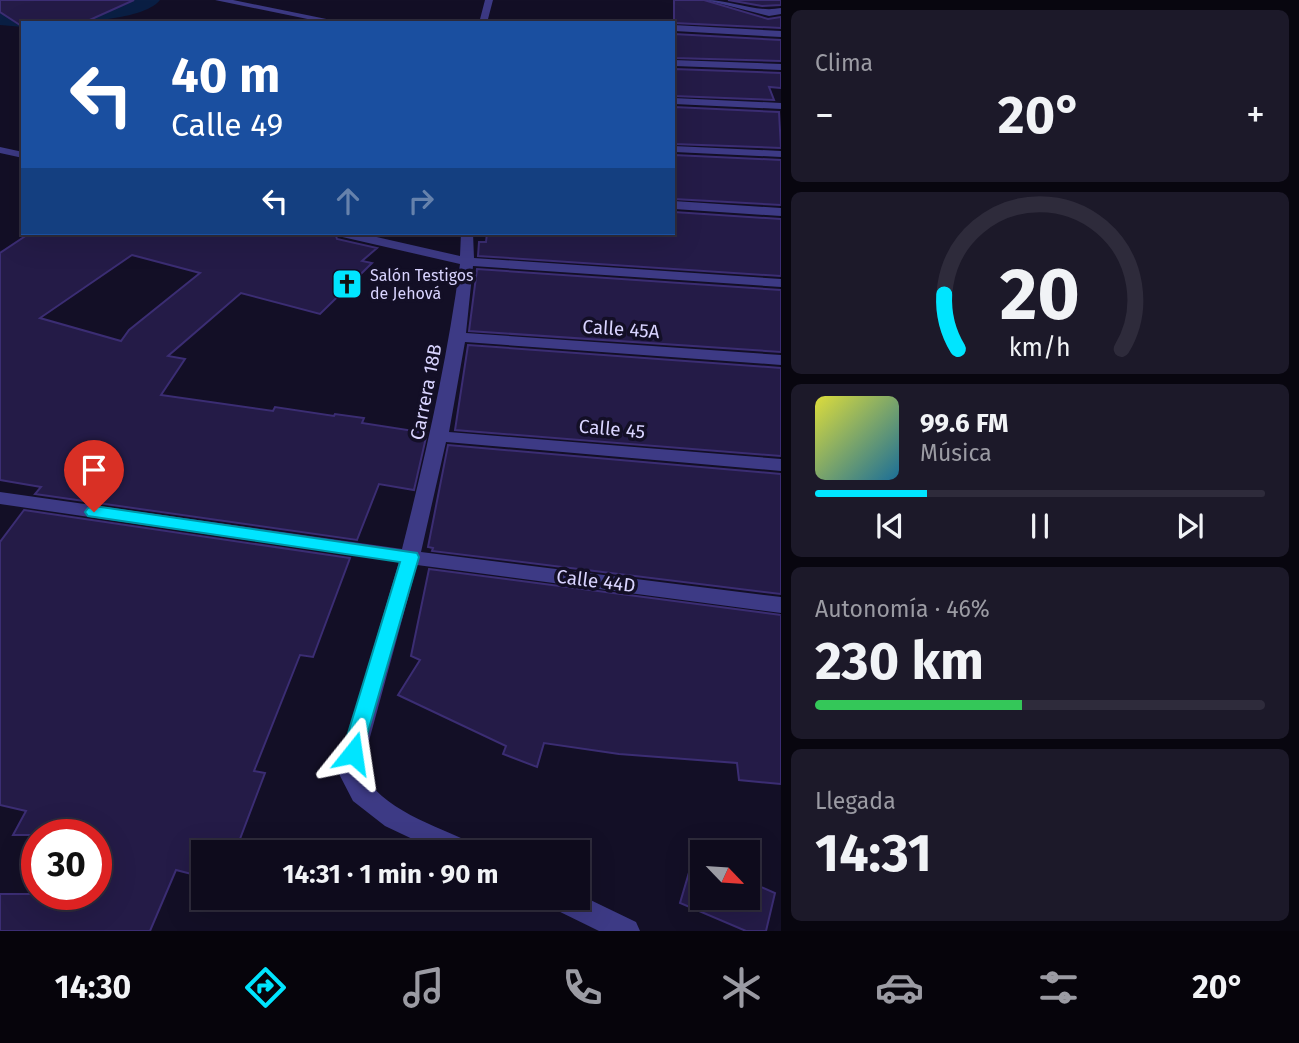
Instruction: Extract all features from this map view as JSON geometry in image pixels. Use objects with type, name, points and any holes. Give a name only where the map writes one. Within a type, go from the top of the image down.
[{"type":"street","points":[[219,0],[331,21]]},
{"type":"street","points":[[483,21],[489,0]]},
{"type":"street","points":[[710,0],[769,13],[781,11]]},
{"type":"street","points":[[675,28],[781,34]]},
{"type":"street","points":[[675,63],[781,67]]},
{"type":"street","points":[[675,101],[781,106]]},
{"type":"street","points":[[675,149],[781,154]]},
{"type":"street","points":[[0,150],[21,155]]},
{"type":"street","points":[[675,205],[781,212]]},
{"type":"street","points":[[352,235],[467,262],[781,283]]},
{"type":"street","name":"Carrera 18B","points":[[440,840],[394,818],[361,794],[349,769],[410,557],[439,436],[458,337],[467,262],[467,235]]},
{"type":"street","name":"Calle 45A","points":[[458,337],[781,360]]},
{"type":"street","name":"Calle 45","points":[[439,436],[781,465]]},
{"type":"street","name":"Calle 44D","points":[[0,498],[410,557],[781,605]]},
{"type":"street","points":[[584,910],[627,931]]},
{"type":"building","points":[[0,0],[134,0],[87,21],[21,21],[21,26],[0,12]]},
{"type":"building","points":[[674,0],[704,0],[768,19],[781,17],[781,28],[675,23]]},
{"type":"building","points":[[728,0],[781,0],[781,5],[762,6]]},
{"type":"building","points":[[675,34],[781,40],[781,61],[675,58]]},
{"type":"building","points":[[675,69],[781,73],[781,88],[769,87],[774,100],[675,96]]},
{"type":"building","points":[[675,107],[779,112],[781,148],[675,144]]},
{"type":"building","points":[[675,155],[781,160],[781,205],[675,199]]},
{"type":"building","points":[[675,212],[781,219],[781,276],[478,256],[479,242],[486,242],[487,235],[675,235]]},
{"type":"building","points":[[27,235],[336,235],[337,239],[377,248],[362,261],[372,263],[320,314],[241,293],[168,356],[185,359],[161,395],[273,411],[275,407],[364,418],[362,423],[427,433],[414,490],[379,484],[357,540],[35,494],[41,487],[0,480],[0,253]],"holes":[[[132,255],[200,273],[129,330],[121,341],[40,318]]]},
{"type":"building","points":[[477,269],[781,290],[781,352],[469,331]]},
{"type":"building","points":[[468,345],[781,368],[781,456],[455,430]]},
{"type":"building","points":[[448,445],[781,474],[781,594],[432,551],[433,548],[428,547]]},
{"type":"building","points":[[24,510],[350,558],[313,657],[300,655],[254,771],[265,773],[240,840],[191,840],[191,874],[176,870],[150,931],[0,931],[0,894],[21,894],[21,910],[112,910],[112,819],[22,819],[26,811],[0,805],[0,542]]},
{"type":"building","points":[[429,569],[781,615],[781,784],[739,780],[737,763],[619,754],[544,743],[537,767],[503,754],[506,746],[398,695],[420,660],[411,656]]},
{"type":"building","points":[[21,820],[21,835],[13,835]]},
{"type":"building","points":[[690,869],[690,907],[680,903]]},
{"type":"building","points":[[760,887],[775,893],[766,931],[746,931],[696,910],[760,910]]},
{"type":"waterway","points":[[57,21],[95,16],[150,0]]},
{"type":"waterway","points":[[0,19],[21,21]]},
{"type":"place","name":"Salón Testigos de Jehová","points":[[347,284]]},
{"type":"route","points":[[94,512],[410,557],[353,753]]}]
